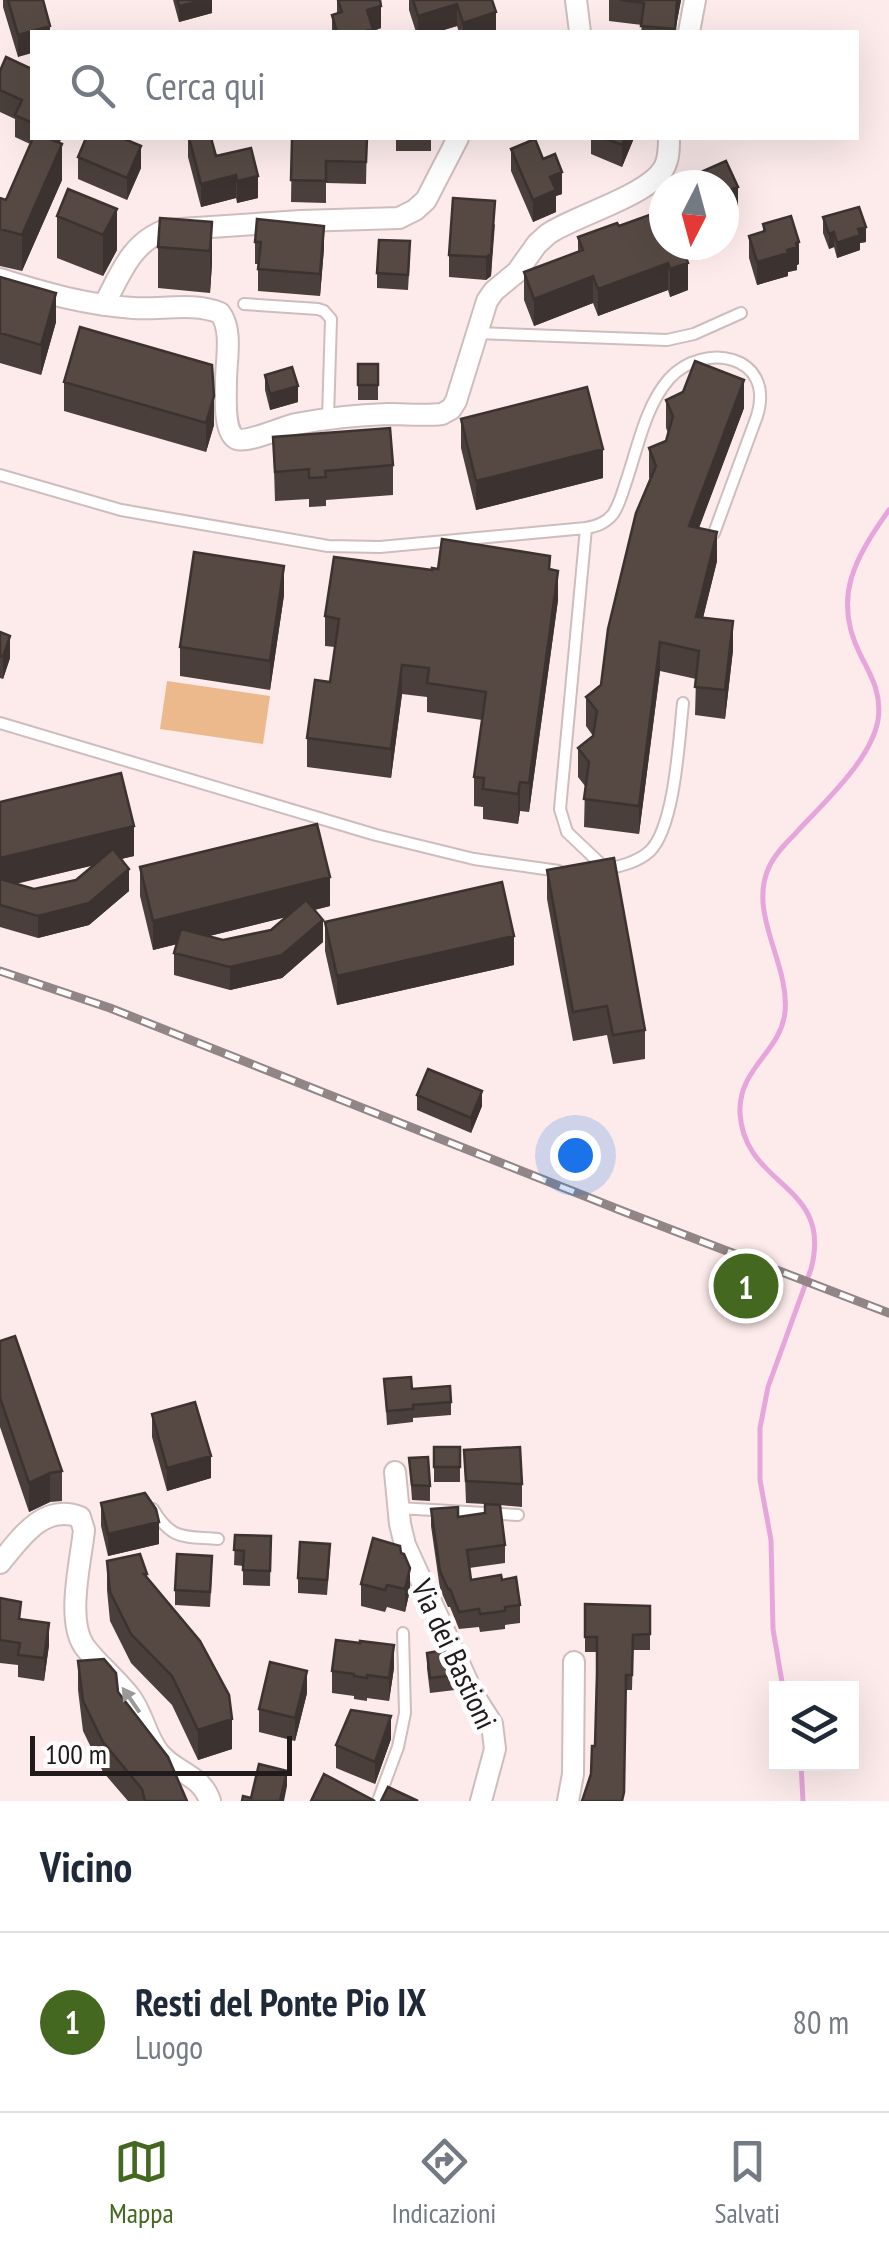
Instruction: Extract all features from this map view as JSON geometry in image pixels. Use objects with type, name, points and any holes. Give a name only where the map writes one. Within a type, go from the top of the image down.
[{"type":"street","points":[[576,0],[580,30]]},
{"type":"street","points":[[690,30],[695,0]]},
{"type":"street","points":[[104,305],[137,246],[166,230],[394,219],[410,214],[432,192],[457,140]]},
{"type":"street","points":[[0,279],[55,296],[104,305],[203,308],[220,313],[227,326],[228,427],[238,440],[328,419],[436,415],[447,412],[456,401],[487,301],[494,292],[517,272],[536,244],[557,228],[650,184],[666,164],[669,140]]},
{"type":"street","name":"Via dei Bastioni","points":[[395,1472],[400,1529],[407,1550],[472,1694],[492,1724],[495,1749],[480,1801]]},
{"type":"street","points":[[0,1562],[38,1521],[67,1514],[88,1515],[75,1620],[79,1637],[134,1702],[162,1757],[198,1781],[210,1801]]},
{"type":"street","points":[[568,1801],[573,1774],[574,1662]]},
{"type":"lane","points":[[244,304],[312,308],[331,318],[328,419]]},
{"type":"lane","points":[[476,333],[657,341],[686,336],[741,313]]},
{"type":"lane","points":[[0,475],[121,510],[328,546],[380,547],[586,528],[606,521],[618,505],[659,391],[684,366],[718,358],[748,368],[759,382],[762,398],[714,533]]},
{"type":"lane","points":[[586,528],[560,809],[567,832],[600,870],[639,859],[660,836],[672,792],[684,703]]},
{"type":"lane","points":[[0,723],[408,843],[516,866],[572,871]]},
{"type":"lane","points":[[141,1503],[153,1510],[170,1531],[218,1538]]},
{"type":"lane","points":[[398,1508],[518,1515]]},
{"type":"lane","name":"Via dei Bastioni","points":[[378,1801],[404,1724],[402,1633]]},
{"type":"shaded area","points":[[167,681],[270,696],[263,744],[160,729]]},
{"type":"building","points":[[8,0],[43,0],[50,26],[18,35]]},
{"type":"building","points":[[177,0],[205,0],[179,6]]},
{"type":"building","points":[[338,0],[380,0],[381,6],[367,10],[373,29],[336,30],[332,15],[342,12]]},
{"type":"building","points":[[413,0],[492,0],[496,12],[463,23],[457,4],[418,16]]},
{"type":"building","points":[[620,0],[677,0],[675,29],[641,26],[644,3]]},
{"type":"building","points":[[6,57],[30,68],[30,122],[15,115],[22,100],[0,90],[0,71]]},
{"type":"building","points":[[32,140],[62,144],[22,235],[0,229],[0,198],[6,200]]},
{"type":"building","points":[[85,140],[127,140],[141,146],[127,178],[78,157]]},
{"type":"building","points":[[190,140],[212,140],[216,156],[251,148],[258,176],[237,181],[236,175],[201,184]]},
{"type":"building","points":[[292,140],[367,140],[366,162],[326,161],[326,181],[291,180]]},
{"type":"building","points":[[535,140],[543,159],[555,154],[562,172],[550,177],[556,190],[533,200],[511,149]]},
{"type":"building","points":[[726,161],[730,170],[705,170]]},
{"type":"building","points":[[68,189],[117,209],[103,235],[57,216]]},
{"type":"building","points":[[453,198],[495,201],[491,254],[449,255]]},
{"type":"building","points":[[859,207],[866,227],[858,229],[860,235],[837,243],[823,217]]},
{"type":"building","points":[[649,215],[649,260],[688,263],[670,269],[668,263],[598,289],[593,276],[534,299],[524,272],[583,250],[578,237],[617,223],[619,226]]},
{"type":"building","points":[[791,216],[797,247],[757,262],[749,236],[765,231],[763,224]]},
{"type":"building","points":[[160,218],[212,222],[210,251],[158,247]]},
{"type":"building","points":[[257,219],[324,226],[320,274],[258,269],[261,242],[255,242]]},
{"type":"building","points":[[379,240],[410,241],[408,275],[377,273]]},
{"type":"building","points":[[0,277],[56,293],[41,345],[0,333]]},
{"type":"building","points":[[80,327],[212,365],[214,396],[206,423],[64,382]]},
{"type":"building","points":[[695,361],[744,380],[689,526],[717,532],[696,617],[733,621],[725,690],[695,687],[699,651],[660,642],[639,806],[584,799],[589,762],[578,748],[593,736],[597,711],[586,697],[601,685],[608,629],[636,513],[656,466],[649,448],[666,441],[673,416],[666,400],[683,392]]},
{"type":"building","points":[[358,364],[378,364],[378,385],[358,385]]},
{"type":"building","points":[[292,367],[298,386],[270,394],[265,375]]},
{"type":"building","points":[[587,387],[603,449],[476,481],[461,419]]},
{"type":"building","points":[[390,428],[393,465],[325,471],[326,477],[309,478],[309,469],[275,472],[273,437]]},
{"type":"building","points":[[442,539],[550,556],[549,569],[558,571],[529,783],[520,782],[518,794],[483,789],[484,778],[474,777],[486,692],[427,683],[429,668],[402,665],[391,749],[307,738],[315,680],[330,682],[339,619],[325,616],[334,557],[438,569]]},
{"type":"building","points":[[194,552],[284,566],[270,661],[180,647]]},
{"type":"building","points":[[0,632],[10,636],[3,657],[0,656]]},
{"type":"building","points":[[121,773],[134,826],[0,858],[0,802]]},
{"type":"building","points":[[317,824],[330,877],[153,921],[140,867]]},
{"type":"building","points":[[113,849],[129,869],[89,903],[38,916],[0,905],[0,879],[34,889],[76,880]]},
{"type":"building","points":[[614,858],[645,1030],[613,1035],[607,1006],[573,1012],[547,870]]},
{"type":"building","points":[[502,882],[514,936],[337,976],[325,922]]},
{"type":"building","points":[[306,900],[323,920],[282,955],[230,967],[174,953],[181,929],[223,940],[271,930]]},
{"type":"building","points":[[428,1069],[482,1091],[471,1118],[417,1095]]},
{"type":"building","points":[[15,1336],[62,1471],[29,1483],[0,1398],[0,1341]]},
{"type":"building","points":[[411,1377],[412,1389],[450,1386],[451,1402],[387,1411],[384,1379]]},
{"type":"building","points":[[195,1402],[211,1456],[167,1468],[152,1414]]},
{"type":"building","points":[[434,1447],[460,1447],[460,1467],[434,1467]]},
{"type":"building","points":[[520,1447],[522,1484],[466,1481],[464,1450]]},
{"type":"building","points":[[428,1457],[430,1486],[412,1485],[409,1458]]},
{"type":"building","points":[[145,1493],[159,1522],[108,1534],[101,1503]]},
{"type":"building","points":[[485,1504],[500,1505],[505,1545],[467,1550],[471,1580],[516,1577],[520,1605],[480,1614],[479,1609],[459,1612],[440,1571],[431,1509],[458,1507],[458,1517],[485,1513]]},
{"type":"building","points":[[235,1535],[271,1536],[270,1571],[243,1570],[244,1551],[234,1550]]},
{"type":"building","points":[[373,1538],[400,1546],[410,1568],[405,1589],[387,1585],[385,1590],[361,1584]]},
{"type":"building","points":[[300,1542],[330,1544],[327,1580],[298,1578]]},
{"type":"building","points":[[140,1554],[144,1574],[200,1641],[229,1695],[232,1719],[198,1730],[172,1676],[131,1634],[110,1592],[107,1561]]},
{"type":"building","points":[[177,1554],[212,1556],[210,1592],[175,1590]]},
{"type":"building","points":[[0,1598],[21,1602],[19,1619],[49,1623],[44,1658],[18,1655],[20,1643],[0,1640]]},
{"type":"building","points":[[585,1604],[650,1606],[650,1634],[633,1635],[632,1675],[626,1675],[622,1801],[582,1801],[595,1746],[597,1674],[597,1637],[585,1637]]},
{"type":"building","points":[[336,1640],[394,1645],[389,1678],[332,1671]]},
{"type":"building","points":[[445,1650],[455,1675],[430,1678],[427,1653]]},
{"type":"building","points":[[104,1659],[116,1673],[118,1692],[168,1757],[187,1801],[145,1801],[142,1789],[103,1742],[83,1701],[78,1661]]},
{"type":"building","points":[[270,1662],[307,1671],[295,1718],[259,1709]]},
{"type":"building","points":[[351,1710],[391,1716],[375,1762],[336,1745]]},
{"type":"building","points":[[259,1764],[287,1771],[280,1801],[242,1801],[243,1796],[251,1798]]},
{"type":"building","points":[[324,1774],[375,1801],[311,1801]]},
{"type":"building","points":[[388,1787],[418,1801],[381,1801]]},
{"type":"waterway","points":[[782,1681],[773,1629],[771,1540],[760,1480],[760,1428],[768,1387],[811,1269],[815,1241],[810,1219],[800,1202],[756,1157],[745,1138],[741,1097],[752,1072],[776,1038],[785,1012],[785,994],[763,901],[770,865],[855,766],[866,751],[878,720],[877,694],[852,635],[848,597],[857,562],[889,510]]},
{"type":"waterway","points":[[801,1771],[803,1801]]},
{"type":"railway","points":[[0,971],[110,1008],[889,1313]]},
{"type":"place","name":"Resti del Ponte Pio IX","points":[[746,1286]]}]
